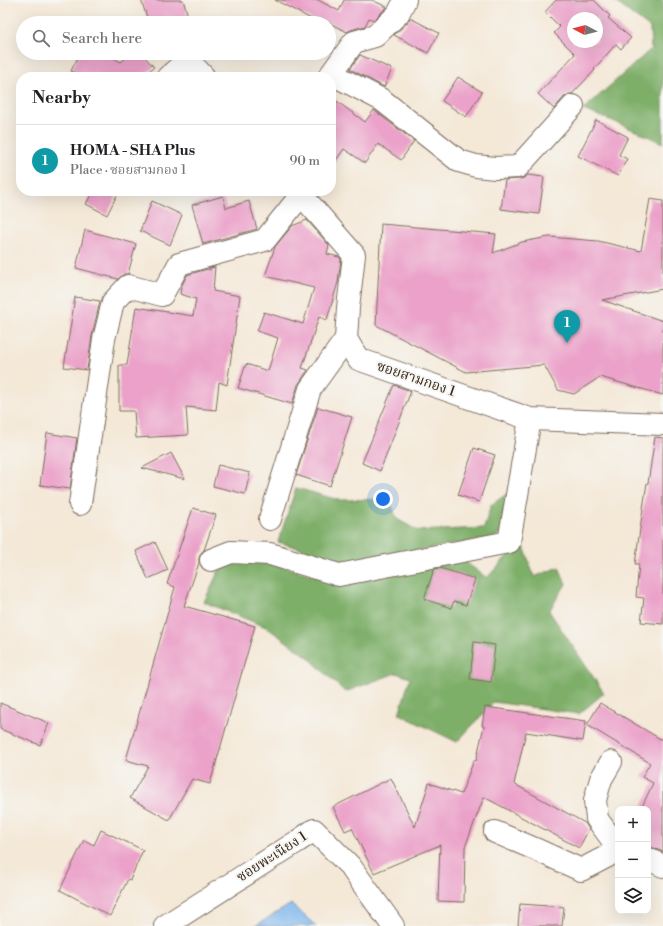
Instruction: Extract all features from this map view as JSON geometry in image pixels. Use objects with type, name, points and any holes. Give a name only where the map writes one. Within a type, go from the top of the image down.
[{"type":"street","points":[[333,72],[354,42],[374,36],[398,14],[405,0]]},
{"type":"street","points":[[174,72],[183,64],[187,63],[192,64],[199,72]]},
{"type":"street","points":[[336,77],[382,100],[459,161],[476,166],[495,168],[518,167],[573,106]]},
{"type":"street","points":[[80,504],[104,339],[113,302],[128,286],[162,295],[179,264],[265,240],[297,196]]},
{"type":"street","points":[[270,519],[310,390],[346,339],[354,255],[302,196]]},
{"type":"street","name":"ซอยสามกอง 1","points":[[346,339],[358,359],[530,418],[663,424]]},
{"type":"street","points":[[211,560],[231,552],[270,554],[339,576],[509,542],[530,418]]},
{"type":"street","points":[[611,762],[601,779],[595,800],[597,819],[615,843]]},
{"type":"street","name":"ซอยพะเนียง 1","points":[[165,926],[314,830],[350,866],[393,926]]},
{"type":"street","points":[[495,832],[581,870],[608,856],[615,848]]},
{"type":"street","points":[[651,860],[663,866]]},
{"type":"green space","points":[[613,0],[663,0],[663,143],[613,121],[583,110],[651,49],[650,28]]},
{"type":"green space","points":[[296,488],[339,500],[389,499],[397,519],[418,531],[484,528],[491,505],[511,491],[501,534],[493,538],[346,562],[278,542]]},
{"type":"green space","points":[[522,540],[534,577],[559,567],[566,584],[549,611],[604,693],[579,714],[494,702],[457,742],[399,714],[410,678],[396,673],[345,692],[307,656],[266,627],[204,602],[220,568],[239,562],[274,564],[343,584],[463,560],[487,578]]},
{"type":"water","points":[[291,904],[316,926],[255,926]]},
{"type":"building","points":[[141,0],[183,0],[188,16],[147,16]]},
{"type":"building","points":[[275,0],[318,0],[339,11],[344,0],[372,0],[387,7],[374,20],[369,18],[365,26],[347,32],[336,26],[336,16],[306,16]]},
{"type":"building","points":[[556,0],[594,0],[610,16],[608,18],[631,38],[621,49],[616,44],[594,69],[595,70],[572,94],[564,97],[554,109],[538,94],[575,54],[569,48],[603,48],[603,12],[567,12],[567,46],[554,33],[560,27],[545,12]]},
{"type":"building","points":[[410,18],[439,33],[428,53],[394,35],[407,23]]},
{"type":"building","points":[[360,55],[392,69],[384,87],[350,69]]},
{"type":"building","points":[[76,60],[117,60],[121,62],[123,60],[148,60],[154,67],[148,72],[71,71]]},
{"type":"building","points":[[458,77],[482,92],[466,117],[442,101]]},
{"type":"building","points":[[336,101],[365,122],[374,110],[414,141],[401,160],[378,144],[365,163],[344,149],[336,160]]},
{"type":"building","points":[[596,120],[628,137],[619,155],[627,159],[618,176],[578,156]]},
{"type":"building","points":[[528,175],[544,177],[539,214],[501,209],[505,180],[524,178]]},
{"type":"building","points":[[90,196],[116,196],[107,215],[86,204]]},
{"type":"building","points":[[223,196],[226,208],[249,201],[257,229],[203,244],[192,205]]},
{"type":"building","points":[[650,199],[663,201],[663,289],[602,300],[663,321],[663,395],[600,377],[574,394],[558,390],[544,365],[466,372],[376,325],[381,224],[496,234],[493,253],[522,242],[549,237],[598,241],[641,251]]},
{"type":"building","points":[[152,201],[182,215],[170,245],[140,231]]},
{"type":"building","points":[[307,220],[329,245],[327,254],[339,257],[341,259],[338,282],[327,320],[319,317],[302,368],[308,370],[298,385],[292,404],[238,388],[246,364],[268,371],[278,338],[257,331],[264,312],[303,324],[314,288],[265,276],[275,247],[292,226]]},
{"type":"building","points":[[85,230],[136,244],[128,274],[124,274],[118,279],[76,268]]},
{"type":"building","points":[[215,267],[213,291],[240,296],[227,385],[219,382],[216,410],[186,407],[188,435],[136,438],[134,411],[119,411],[119,365],[127,365],[136,307],[193,316],[196,299],[180,294],[181,287],[187,275],[207,269],[210,270],[210,268]]},
{"type":"building","points":[[75,297],[100,301],[92,336],[87,370],[64,367]]},
{"type":"building","points":[[394,385],[411,391],[380,471],[362,463]]},
{"type":"building","points":[[318,407],[352,417],[330,486],[296,475]]},
{"type":"building","points":[[47,433],[77,438],[70,489],[40,485]]},
{"type":"building","points":[[655,437],[663,438],[663,624],[641,622],[644,598],[636,597],[639,564],[635,564]]},
{"type":"building","points":[[474,448],[495,455],[479,502],[458,495]]},
{"type":"building","points":[[171,453],[185,479],[142,468]]},
{"type":"building","points":[[218,465],[250,473],[245,494],[213,486]]},
{"type":"building","points":[[193,508],[216,515],[204,550],[199,558],[199,563],[184,606],[255,626],[210,784],[192,779],[169,820],[130,798],[148,766],[126,760],[175,587],[167,584]]},
{"type":"building","points":[[155,542],[168,570],[148,579],[136,551]]},
{"type":"building","points":[[440,568],[475,579],[466,605],[454,601],[451,608],[424,599],[434,569]]},
{"type":"building","points":[[474,642],[495,645],[491,682],[470,679]]},
{"type":"building","points":[[0,703],[49,723],[40,745],[0,729]]},
{"type":"building","points":[[600,703],[662,740],[663,738],[663,852],[651,848],[651,806],[642,806],[653,783],[642,777],[650,763],[587,725]]},
{"type":"building","points":[[485,707],[586,721],[583,741],[526,732],[514,784],[585,823],[589,829],[579,848],[484,797],[465,847],[464,902],[438,901],[440,845],[374,873],[352,828],[345,831],[333,807],[391,778],[415,827],[429,783],[461,794],[474,760],[476,761],[484,726],[482,726]]},
{"type":"building","points":[[101,830],[143,850],[130,880],[128,879],[110,916],[60,890],[84,840],[94,845]]},
{"type":"building","points":[[520,904],[564,907],[562,926],[518,926]]},
{"type":"place","name":"HOMA - SHA Plus","points":[[567,343]]}]
